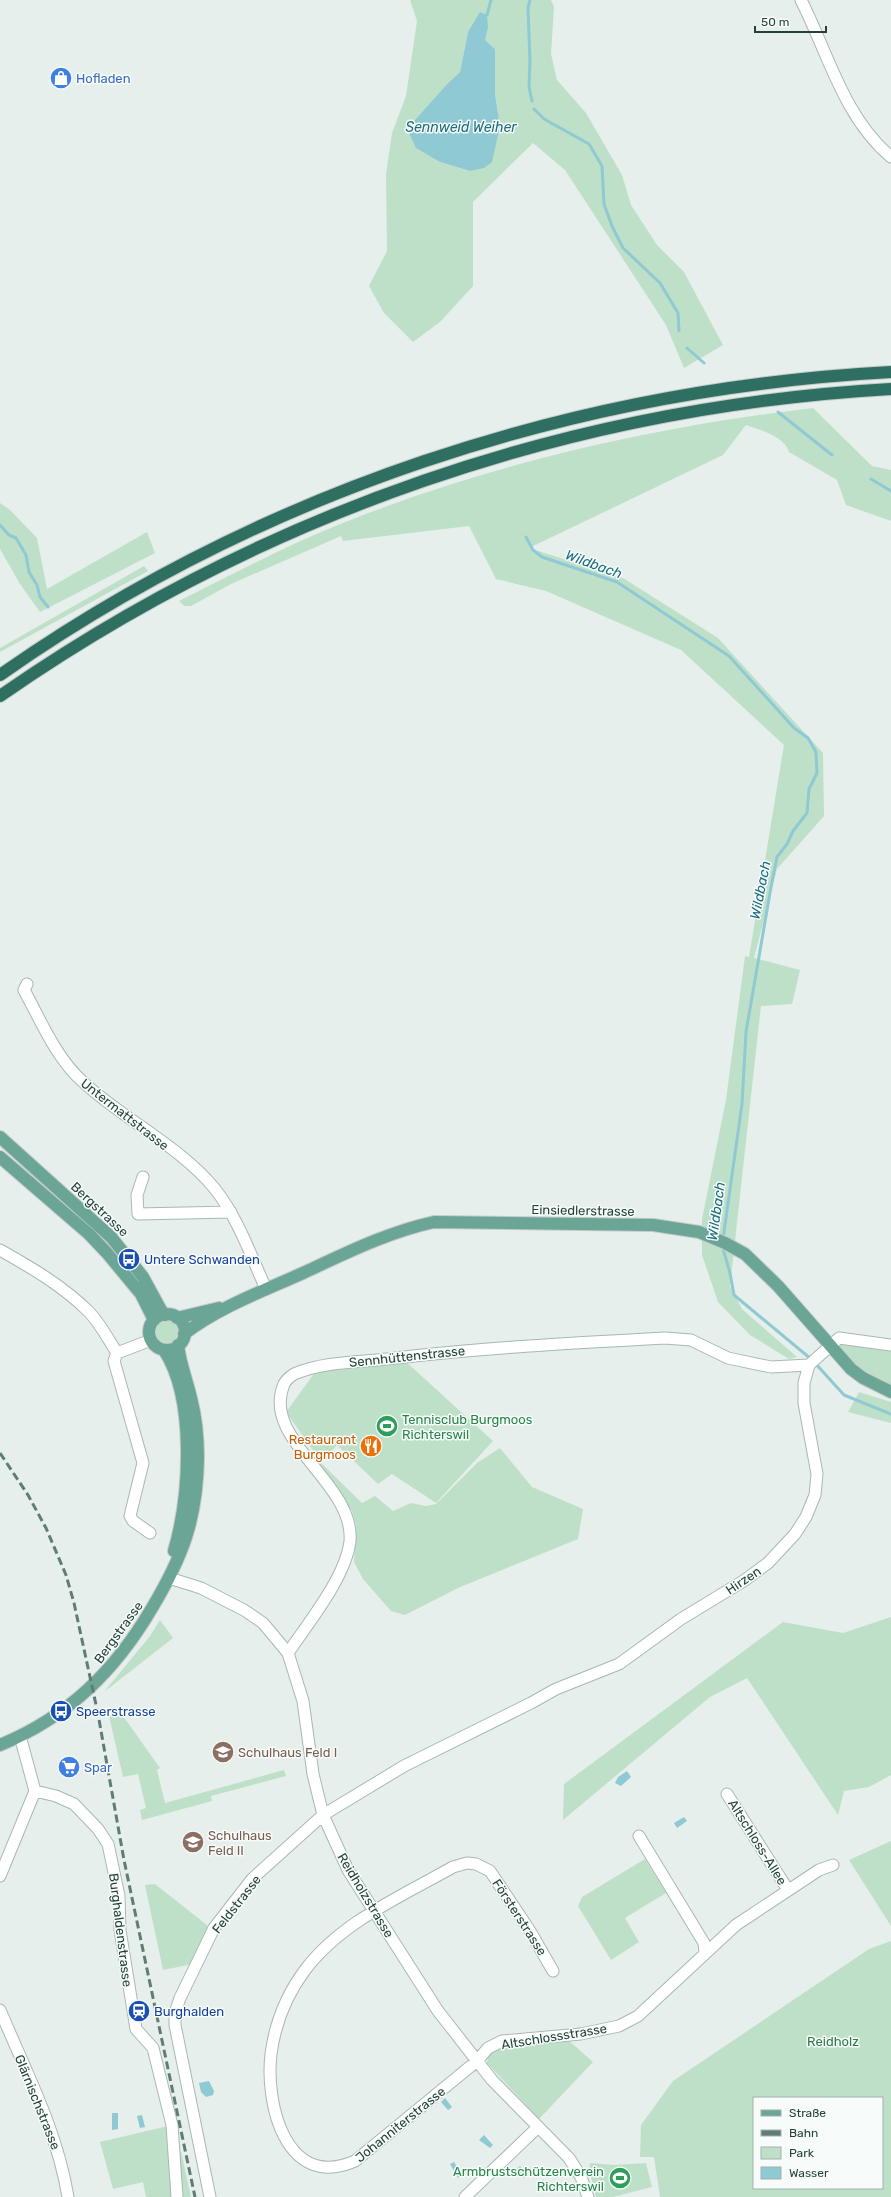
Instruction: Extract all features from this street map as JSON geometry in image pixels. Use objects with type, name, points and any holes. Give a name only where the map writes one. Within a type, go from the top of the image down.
[{"type":"highway","points":[[0,671],[150,582],[247,532],[366,482],[462,448],[587,415],[684,395],[774,382],[891,372]]},
{"type":"highway","points":[[0,696],[107,626],[230,559],[311,522],[415,482],[469,464],[541,444],[646,420],[782,398],[891,390]]},
{"type":"highway","points":[[0,675],[37,650]]},
{"type":"main road","name":"Bergstrasse","points":[[0,1137],[111,1237],[143,1277],[161,1310],[160,1317]]},
{"type":"main road","name":"Bergstrasse","points":[[0,1157],[89,1234],[107,1253],[160,1317]]},
{"type":"main road","name":"Einsiedlerstrasse","points":[[184,1334],[228,1306],[372,1242],[415,1226],[434,1222],[653,1225],[699,1232],[721,1241],[745,1254],[761,1268],[851,1368],[863,1378],[891,1392]]},
{"type":"main road","name":"Einsiedlerstrasse","points":[[177,1318],[228,1306]]},
{"type":"main road","points":[[151,1340],[149,1328],[160,1317],[177,1318],[183,1325],[184,1334],[178,1345],[164,1350]]},
{"type":"main road","name":"Bergstrasse","points":[[151,1340],[156,1346],[164,1350],[173,1365],[183,1407],[188,1460],[182,1523],[170,1563],[169,1578]]},
{"type":"main road","name":"Bergstrasse","points":[[0,1745],[20,1736],[78,1698],[112,1666],[138,1632],[176,1568],[191,1523],[197,1489],[198,1457],[192,1400],[180,1363],[178,1345]]},
{"type":"street","points":[[801,0],[838,84],[862,124],[891,157]]},
{"type":"street","name":"Untermattstrasse","points":[[28,984],[24,990],[60,1054],[82,1082],[194,1167],[215,1188],[231,1212],[266,1289]]},
{"type":"street","points":[[143,1177],[137,1195],[138,1214],[231,1212]]},
{"type":"street","points":[[0,1250],[39,1273],[74,1298],[90,1313],[117,1353]]},
{"type":"street","name":"Sennhüttenstrasse","points":[[288,1653],[338,1577],[345,1561],[350,1536],[350,1523],[344,1508],[288,1433],[282,1417],[282,1399],[285,1383],[292,1375],[325,1366],[464,1350],[665,1338],[691,1340],[728,1358],[752,1364],[771,1367],[809,1365]]},
{"type":"street","points":[[809,1365],[839,1338],[891,1346]]},
{"type":"street","points":[[150,1533],[133,1521],[130,1516],[143,1463],[114,1361],[117,1353],[151,1340]]},
{"type":"street","name":"Hirzen","points":[[531,1703],[556,1689],[619,1664],[680,1619],[745,1580],[768,1563],[795,1534],[806,1517],[815,1495],[817,1474],[804,1403],[804,1383],[809,1365]]},
{"type":"street","name":"Reidholzstrasse","points":[[169,1578],[202,1588],[244,1610],[263,1623],[288,1653],[303,1701],[313,1774],[323,1815],[348,1870],[438,2011],[506,2096],[569,2158],[581,2177],[588,2197]]},
{"type":"street","name":"Feldstrasse","points":[[210,2197],[175,2025],[176,2013],[183,1993],[214,1928],[252,1879],[323,1815],[404,1766],[531,1703]]},
{"type":"street","points":[[0,1876],[35,1791],[20,1736]]},
{"type":"street","name":"Burghaldenstrasse","points":[[35,1791],[56,1796],[74,1804],[98,1828],[108,1844],[119,1896],[120,1930],[136,2029],[153,2048],[172,2125],[177,2197]]},
{"type":"street","name":"Altschloss-Allee","points":[[728,1794],[788,1890]]},
{"type":"street","points":[[639,1836],[704,1943],[705,1953]]},
{"type":"street","name":"Försterstrasse","points":[[375,1912],[453,1867],[467,1863],[476,1864],[490,1871],[494,1876],[530,1930],[553,1971]]},
{"type":"street","name":"Altschlossstrasse","points":[[477,2061],[488,2048],[502,2041],[581,2034],[619,2026],[638,2016],[705,1953],[741,1922],[819,1870],[832,1865]]},
{"type":"street","name":"Johanniterstrasse","points":[[375,1912],[337,1936],[314,1958],[296,1983],[282,2012],[271,2055],[271,2084],[278,2122],[287,2143],[296,2154],[316,2165],[340,2166],[355,2161],[477,2061]]},
{"type":"street","name":"Glärnischstrasse","points":[[0,2010],[51,2128],[63,2169],[68,2197]]},
{"type":"street","points":[[465,2197],[538,2127]]},
{"type":"green space","points":[[410,0],[551,0],[554,7],[551,54],[557,80],[586,113],[622,175],[631,205],[657,245],[684,272],[723,345],[684,368],[666,325],[565,170],[533,143],[473,202],[473,286],[440,322],[413,342],[384,313],[369,286],[387,251],[386,174],[392,133],[406,96],[417,21]],"holes":[[[488,28],[485,40],[495,49],[495,94],[498,112],[470,171],[440,162],[414,121],[447,84],[460,72],[468,32]]]},
{"type":"green space","points":[[813,408],[872,466],[891,470],[891,521],[846,505],[837,480],[789,452],[782,442],[771,434],[746,425],[723,455],[529,548],[623,578],[718,638],[823,753],[824,816],[777,869],[754,958],[800,970],[792,1004],[761,1006],[730,1286],[742,1309],[797,1357],[789,1359],[750,1335],[718,1302],[702,1255],[702,1219],[726,1100],[745,956],[749,957],[784,745],[681,650],[546,591],[496,579],[469,526],[343,541],[341,536],[231,584],[191,606],[184,606],[179,601],[260,560],[343,523],[457,482],[574,450],[634,437],[753,416]]},
{"type":"green space","points":[[0,503],[10,510],[37,538],[47,589],[147,532],[155,553],[40,612],[20,584],[0,549]]},
{"type":"green space","points":[[144,566],[148,571],[0,652],[0,648]]},
{"type":"green space","points":[[167,1321],[175,1324],[178,1332],[175,1340],[167,1343],[159,1340],[156,1332],[159,1324]]},
{"type":"green space","points":[[847,1343],[891,1349],[891,1389],[855,1369],[834,1345]]},
{"type":"green space","points":[[404,1360],[493,1441],[436,1503],[392,1474],[378,1484],[337,1445],[321,1463],[362,1503],[375,1496],[393,1511],[411,1503],[426,1506],[436,1504],[477,1463],[500,1448],[532,1487],[583,1509],[578,1539],[458,1588],[405,1615],[391,1611],[363,1579],[354,1562],[356,1525],[352,1511],[316,1461],[316,1456],[318,1457],[286,1412],[316,1371],[347,1369]]},
{"type":"green space","points":[[859,1392],[891,1402],[891,1423],[848,1412]]},
{"type":"green space","points":[[891,1617],[891,1775],[869,1787],[844,1791],[838,1815],[747,1678],[710,1697],[563,1820],[564,1784],[783,1622],[843,1633]]},
{"type":"green space","points":[[160,1620],[173,1638],[104,1692],[150,1636]]},
{"type":"green space","points":[[121,1713],[160,1768],[157,1770],[165,1803],[284,1770],[286,1776],[211,1796],[212,1801],[142,1820],[140,1810],[146,1808],[138,1774],[123,1777],[109,1716]]},
{"type":"green space","points":[[891,1841],[891,1926],[849,1860]]},
{"type":"green space","points":[[645,1859],[666,1893],[625,1918],[639,1942],[611,1960],[578,1906],[582,1897]]},
{"type":"green space","points":[[155,1884],[212,1929],[193,1964],[163,1970],[145,1885]]},
{"type":"green space","name":"Reidholz","points":[[891,1941],[891,2197],[660,2197],[654,2157],[640,2157],[641,2125],[673,2081],[869,1949]]},
{"type":"green space","points":[[568,2040],[593,2062],[539,2119],[487,2063],[488,2055],[506,2044]]},
{"type":"green space","points":[[168,2126],[174,2197],[146,2197],[143,2182],[113,2189],[100,2142]]},
{"type":"green space","points":[[181,2151],[191,2197],[180,2197],[178,2156]]},
{"type":"green space","name":"Armbrustschützenverein Richterswil","points":[[590,2163],[614,2165],[646,2163],[652,2187],[613,2197],[596,2197],[589,2169]]},
{"type":"water","name":"Sennweid Weiher","points":[[480,12],[487,15],[488,28],[485,40],[495,49],[495,94],[500,126],[492,162],[484,168],[470,171],[440,162],[416,148],[409,133],[414,121],[447,84],[460,72],[468,32]]},
{"type":"water","points":[[627,1771],[631,1777],[621,1786],[615,1783],[618,1777]]},
{"type":"water","points":[[684,1817],[687,1821],[677,1828],[674,1823]]},
{"type":"water","points":[[209,2081],[214,2091],[213,2095],[206,2097],[201,2092],[199,2083]]},
{"type":"water","points":[[445,2098],[452,2107],[448,2110],[441,2102]]},
{"type":"water","points":[[112,2113],[118,2113],[118,2129],[112,2130]]},
{"type":"water","points":[[142,2115],[145,2127],[140,2128],[137,2116]]},
{"type":"water","points":[[484,2135],[493,2145],[490,2148],[479,2140]]},
{"type":"water","points":[[454,2162],[462,2175],[458,2178],[450,2164]]},
{"type":"water","points":[[520,2166],[528,2174],[524,2178],[516,2170]]},
{"type":"waterway","name":"Wildbach","points":[[487,15],[491,0]]},
{"type":"waterway","points":[[530,0],[528,8],[530,61],[529,87],[532,101]]},
{"type":"waterway","points":[[534,109],[544,119],[589,144],[602,166],[604,204],[612,226],[623,248],[660,283],[678,313],[679,331]]},
{"type":"waterway","points":[[687,348],[704,363]]},
{"type":"waterway","points":[[778,412],[832,455]]},
{"type":"waterway","points":[[871,479],[891,491]]},
{"type":"waterway","points":[[0,525],[9,535],[16,538],[26,555],[29,572],[37,585],[40,597],[48,607]]},
{"type":"waterway","name":"Wildbach","points":[[526,537],[533,550],[542,557],[617,582],[729,656],[794,728],[808,738],[816,752],[817,773],[809,789],[807,813],[793,831],[787,844],[777,857],[771,887],[746,1032],[742,1104],[723,1239]]},
{"type":"waterway","name":"Wildbach","points":[[722,1245],[730,1273],[734,1295],[811,1359]]},
{"type":"waterway","points":[[815,1363],[844,1395],[891,1414]]},
{"type":"railway","points":[[0,1453],[28,1495],[46,1528],[66,1575],[74,1603],[98,1714],[124,1860],[195,2197]]},
{"type":"place","name":"Hofladen","points":[[61,78]]},
{"type":"place","name":"Untere Schwanden","points":[[129,1259]]},
{"type":"place","name":"Tennisclub Burgmoos Richterswil","points":[[387,1426]]},
{"type":"place","name":"Restaurant Burgmoos","points":[[371,1446]]},
{"type":"place","name":"Speerstrasse","points":[[61,1711]]},
{"type":"place","name":"Schulhaus Feld I","points":[[223,1752]]},
{"type":"place","name":"Spar","points":[[69,1767]]},
{"type":"place","name":"Schulhaus Feld II","points":[[193,1842]]},
{"type":"place","name":"Burghalden","points":[[139,2011]]},
{"type":"place","name":"Armbrustschützenverein Richterswil","points":[[620,2178]]}]
